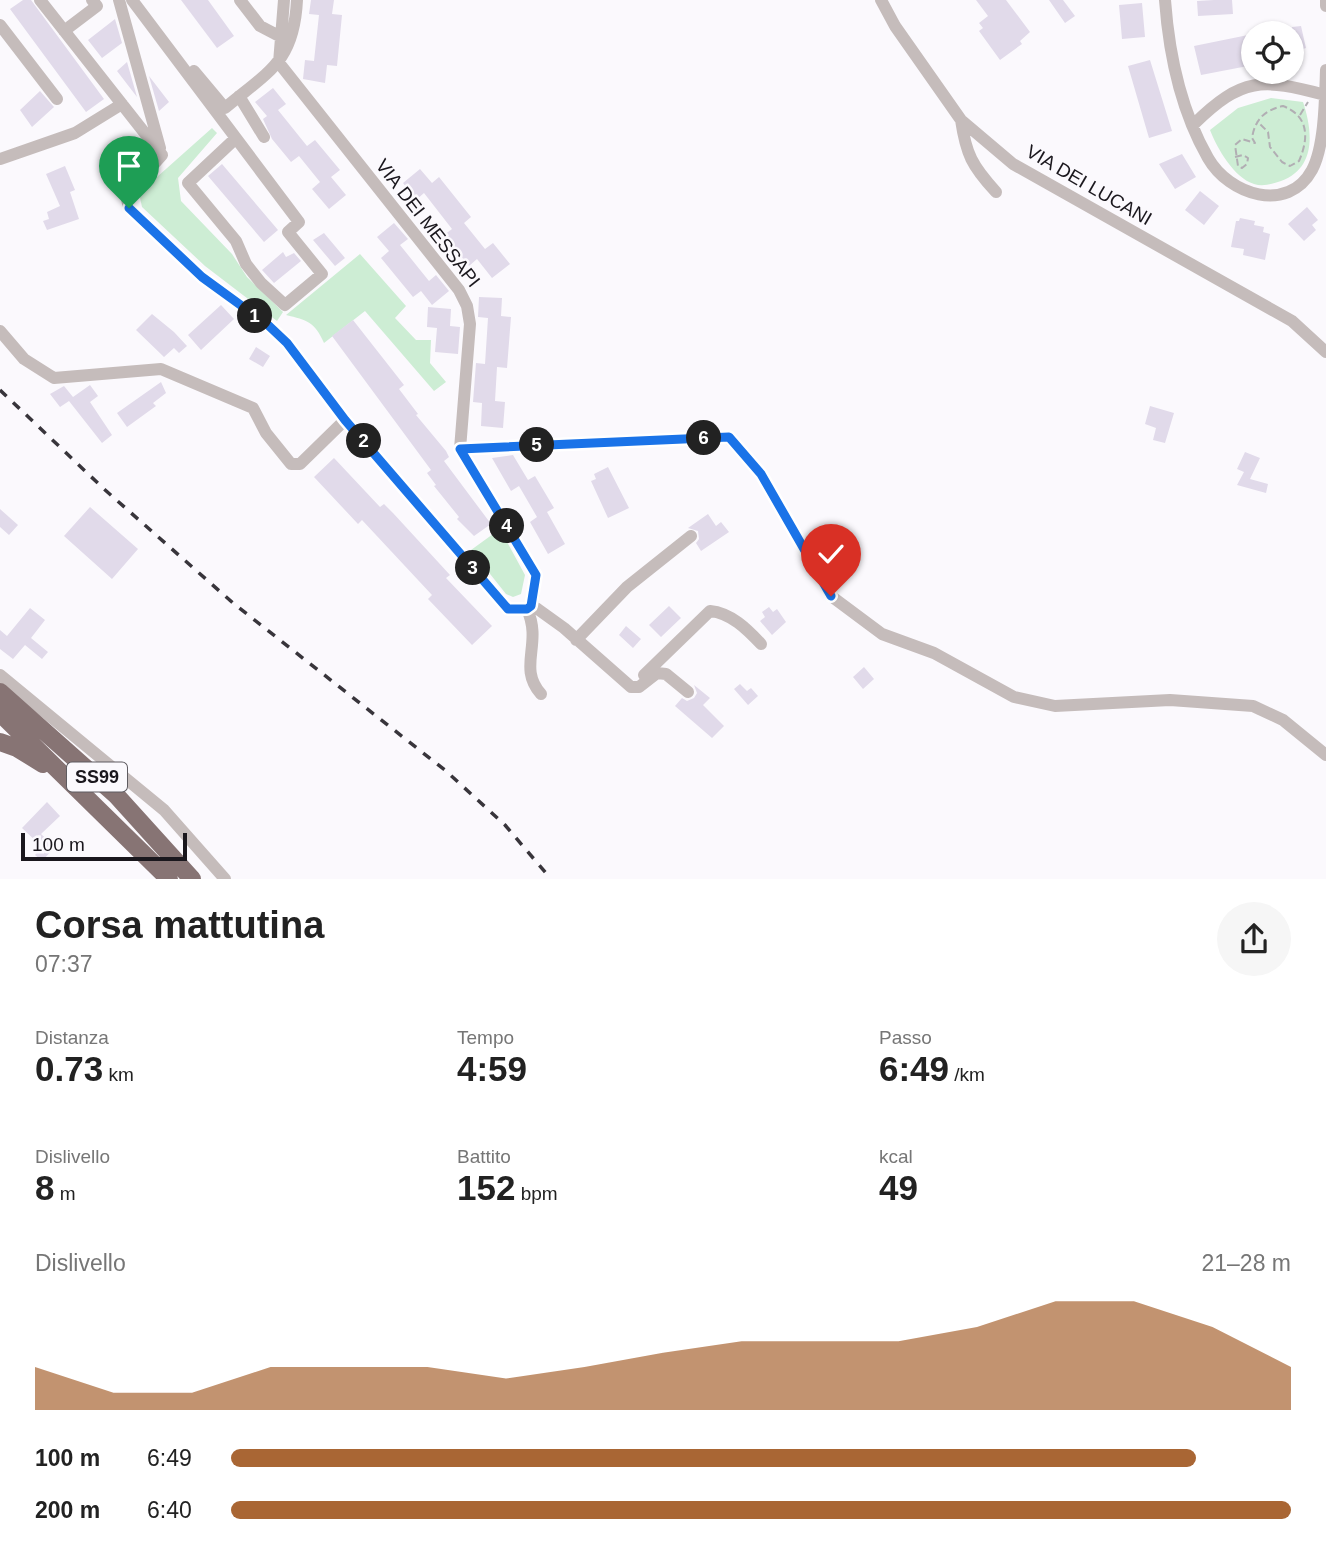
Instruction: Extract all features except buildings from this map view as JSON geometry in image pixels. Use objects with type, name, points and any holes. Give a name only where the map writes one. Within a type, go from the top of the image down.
[{"type":"highway","name":"SS99","points":[[0,692],[116,795],[192,877]]},
{"type":"highway","name":"SS99","points":[[0,713],[167,877]]},
{"type":"highway","points":[[0,742],[36,758],[167,877]]},
{"type":"street","points":[[40,0],[162,155]]},
{"type":"street","points":[[64,31],[97,6],[92,0]]},
{"type":"street","points":[[119,0],[162,155]]},
{"type":"street","points":[[133,0],[225,108],[279,63],[290,46],[297,0]]},
{"type":"street","points":[[133,0],[299,222],[288,232],[322,274],[285,305],[261,284],[246,264],[236,241],[188,183],[235,139]]},
{"type":"street","points":[[240,0],[260,26],[281,37]]},
{"type":"street","points":[[279,63],[284,0]]},
{"type":"street","name":"VIA DEI LUCANI","points":[[881,0],[895,26],[961,120],[1013,164],[1292,321],[1326,352]]},
{"type":"street","points":[[1173,0],[1165,6],[1173,72],[1209,159],[1231,185],[1248,193],[1279,194],[1294,188],[1312,171],[1318,153],[1319,98],[1326,70]]},
{"type":"street","points":[[1326,0],[1326,6]]},
{"type":"street","points":[[0,25],[57,99]]},
{"type":"street","name":"VIA DEI MESSAPI","points":[[279,63],[459,290],[467,306],[470,324],[460,449]]},
{"type":"street","points":[[1194,124],[1229,93],[1258,83],[1284,84],[1319,98]]},
{"type":"street","points":[[239,96],[264,137]]},
{"type":"street","points":[[0,159],[75,133],[122,104]]},
{"type":"street","points":[[961,120],[965,151],[977,172],[996,192]]},
{"type":"street","points":[[162,155],[126,195],[129,208],[202,277],[268,325],[287,343],[345,420],[508,609],[529,607],[576,640],[631,687],[639,687],[657,673],[666,674],[688,692]]},
{"type":"street","points":[[0,331],[24,359],[54,378],[161,369],[253,408],[266,433],[291,464],[300,464],[345,420]]},
{"type":"street","points":[[541,694],[529,676],[534,631],[529,607],[536,575],[460,449],[729,437],[761,474],[831,596],[882,634],[934,653],[1014,697],[1055,706],[1170,700],[1253,706],[1283,720],[1326,755]]},
{"type":"street","points":[[576,640],[627,587],[691,536]]},
{"type":"street","points":[[631,687],[710,611],[723,613],[761,644]]},
{"type":"street","points":[[0,675],[145,792],[225,879]]},
{"type":"path","points":[[1299,117],[1308,102],[1319,98]]},
{"type":"path","points":[[1235,157],[1235,145],[1238,141],[1255,143],[1252,138],[1257,121],[1264,113],[1283,106],[1294,110],[1305,124],[1304,150],[1299,161],[1290,166],[1282,162],[1270,147],[1268,132],[1257,121]]},
{"type":"green space","points":[[1271,98],[1303,102],[1309,125],[1309,148],[1301,167],[1292,175],[1274,183],[1257,185],[1247,181],[1233,169],[1210,130],[1238,108]]},
{"type":"green space","points":[[212,128],[217,133],[178,178],[181,201],[232,254],[247,277],[283,312],[277,321],[205,266],[142,207],[139,193]]},
{"type":"green space","points":[[360,254],[406,306],[395,318],[416,340],[431,340],[430,363],[446,382],[434,391],[365,311],[324,343],[317,330],[309,323],[286,315]]},
{"type":"green space","points":[[500,529],[525,575],[521,594],[513,597],[506,594],[471,550]]},
{"type":"railway","points":[[0,390],[104,489],[233,603],[446,771],[505,825],[551,879]]},
{"type":"route","points":[[129,208],[202,277],[268,325],[287,343],[345,420],[508,609],[527,609],[531,606],[536,575],[460,449],[729,437],[761,474],[831,596]]}]
